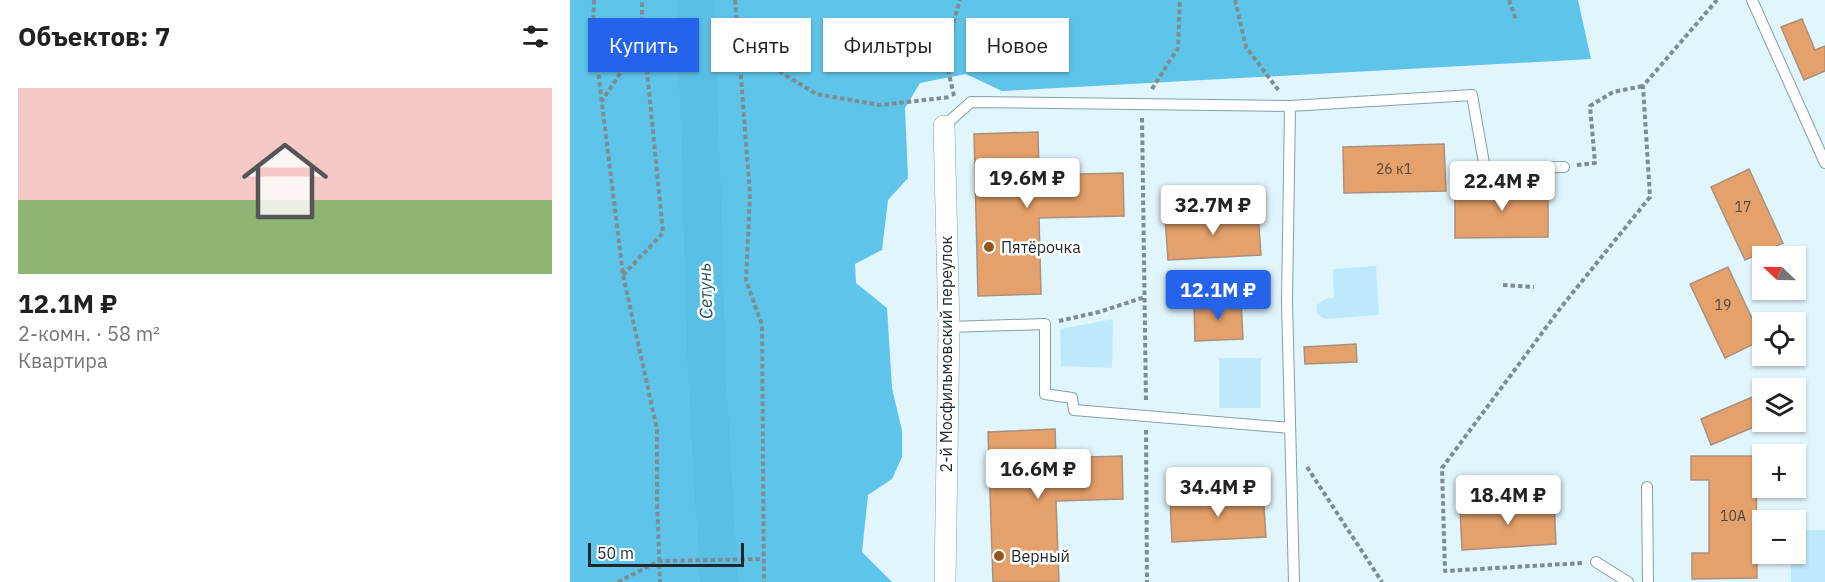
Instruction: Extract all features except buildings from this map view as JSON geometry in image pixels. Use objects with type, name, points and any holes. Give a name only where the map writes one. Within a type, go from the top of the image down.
[{"type":"street","name":"2-й Мосфильмовский переулок","points":[[944,126],[949,327],[945,582]]},
{"type":"lane","points":[[1752,0],[1825,163]]},
{"type":"lane","points":[[944,126],[971,102],[1290,106],[1472,95],[1485,169],[1564,167]]},
{"type":"lane","points":[[1290,106],[1287,302],[1294,582]]},
{"type":"lane","points":[[949,327],[1046,324],[1045,394],[1072,398],[1074,410],[1290,428]]},
{"type":"lane","points":[[1647,486],[1648,582]]},
{"type":"lane","points":[[1596,562],[1628,582]]},
{"type":"path","points":[[594,0],[592,30],[623,275],[657,429],[660,582]]},
{"type":"path","points":[[642,0],[642,18]]},
{"type":"path","points":[[735,0],[736,18]]},
{"type":"path","points":[[954,97],[946,61],[952,24],[960,0]]},
{"type":"path","points":[[1147,582],[1142,104],[1178,48],[1180,0]]},
{"type":"path","points":[[1235,0],[1246,47],[1290,106]]},
{"type":"path","points":[[1509,0],[1516,20]]},
{"type":"path","points":[[1564,167],[1595,163],[1590,106],[1612,92],[1643,86],[1717,0]]},
{"type":"path","points":[[601,103],[621,72]]},
{"type":"path","points":[[623,275],[663,233],[647,72]]},
{"type":"path","points":[[740,72],[750,194],[746,280],[762,325],[764,582]]},
{"type":"path","points":[[780,72],[816,94],[880,105],[954,97],[971,102]]},
{"type":"path","points":[[1596,562],[1444,571],[1442,468],[1563,306],[1650,197],[1643,86]]},
{"type":"path","points":[[1503,285],[1534,287]]},
{"type":"path","points":[[1046,324],[1099,312],[1144,297]]},
{"type":"path","points":[[1290,440],[1382,582]]},
{"type":"path","points":[[618,582],[660,561],[763,559]]},
{"type":"shaded area","points":[[570,0],[1578,0],[1591,59],[1002,91],[966,74],[920,83],[905,108],[908,178],[888,200],[882,250],[855,264],[856,283],[887,308],[892,388],[902,431],[902,457],[892,479],[868,495],[862,552],[892,582],[570,582]]},
{"type":"shaded area","points":[[1376,266],[1379,315],[1325,319],[1317,314],[1317,305],[1325,299],[1334,298],[1333,269]]},
{"type":"shaded area","points":[[1113,319],[1112,368],[1061,366],[1060,329]]},
{"type":"shaded area","points":[[1219,358],[1261,358],[1261,408],[1219,408]]},
{"type":"shaded area","points":[[1806,530],[1825,530],[1825,582],[1791,582],[1791,564],[1806,564]]},
{"type":"waterway","name":"Сетунь","points":[[696,0],[707,377],[719,582]]},
{"type":"place","name":"Пятёрочка","points":[[989,247]]},
{"type":"place","name":"Верный","points":[[999,556]]}]
